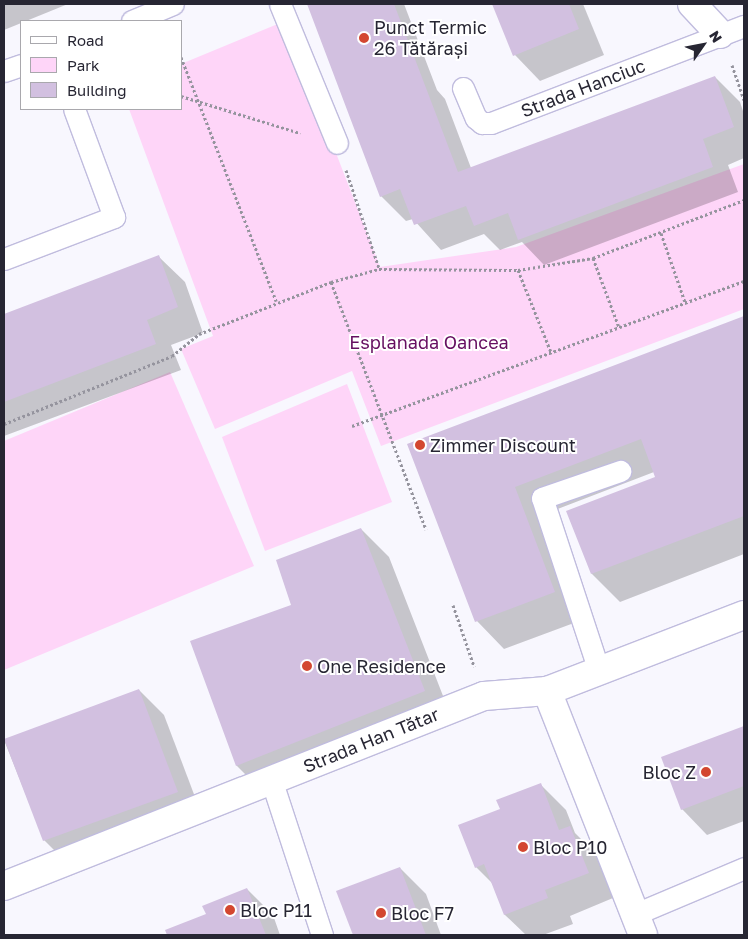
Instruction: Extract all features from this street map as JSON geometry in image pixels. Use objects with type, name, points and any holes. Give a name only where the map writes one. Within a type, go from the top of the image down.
[{"type":"street","name":"Strada Hanciuc","points":[[692,4],[732,30]]},
{"type":"street","name":"Strada Han Tătar","points":[[5,882],[484,696],[548,690],[744,615]]},
{"type":"street","points":[[548,690],[638,925]]},
{"type":"lane","points":[[134,20],[173,4]]},
{"type":"lane","points":[[280,4],[336,143]]},
{"type":"lane","name":"Strada Hanciuc","points":[[464,88],[476,118],[482,123],[492,123],[732,30]]},
{"type":"lane","points":[[4,71],[20,65]]},
{"type":"lane","points":[[4,259],[114,217],[74,110]]},
{"type":"lane","points":[[599,671],[542,498],[620,471]]},
{"type":"lane","points":[[271,779],[322,935]]},
{"type":"lane","points":[[638,925],[744,868]]},
{"type":"path","points":[[182,59],[276,301]]},
{"type":"path","points":[[182,96],[336,143],[379,269]]},
{"type":"path","points":[[4,424],[172,356],[199,334],[276,301],[331,282],[379,269],[518,270],[593,258],[744,200]]},
{"type":"path","points":[[660,233],[685,302]]},
{"type":"path","points":[[593,258],[619,327]]},
{"type":"path","points":[[518,270],[551,352]]},
{"type":"path","points":[[352,426],[744,281]]},
{"type":"path","points":[[331,282],[426,529]]},
{"type":"path","points":[[453,605],[464,636]]},
{"type":"green space","name":"Esplanada Oancea","points":[[285,21],[380,267],[516,247],[744,164],[744,309],[381,446],[352,371],[215,429],[181,349],[213,336],[129,110],[182,110],[182,64]]},
{"type":"green space","points":[[170,372],[254,566],[4,670],[4,441]]},
{"type":"green space","points":[[347,384],[392,502],[265,551],[222,437]]},
{"type":"building","points":[[307,4],[394,4],[458,172],[715,76],[734,127],[703,139],[713,167],[518,240],[508,213],[474,226],[466,206],[414,225],[400,189],[380,197]]},
{"type":"building","points":[[492,4],[569,4],[579,29],[513,56]]},
{"type":"building","points":[[159,255],[178,307],[147,320],[156,344],[4,402],[4,314]]},
{"type":"building","points":[[744,316],[744,516],[591,574],[566,511],[655,477],[641,439],[515,487],[555,592],[475,622],[407,444]]},
{"type":"building","name":"One Residence","points":[[361,528],[425,691],[236,766],[190,641],[291,605],[276,560]]},
{"type":"building","points":[[139,689],[178,792],[43,841],[4,739]]},
{"type":"building","name":"Bloc Z","points":[[744,726],[744,786],[681,810],[661,757]]},
{"type":"building","name":"Bloc P10","points":[[541,783],[559,830],[570,826],[589,873],[545,890],[548,898],[504,915],[484,864],[475,868],[458,825],[500,809],[496,800]]},
{"type":"building","name":"Bloc F7","points":[[400,867],[426,935],[353,935],[336,891]]},
{"type":"building","name":"Bloc P11","points":[[247,888],[266,935],[167,935],[165,930],[206,914],[202,906]]},
{"type":"place","name":"Punct Termic 26 Tătărași","points":[[364,38]]},
{"type":"place","name":"Zimmer Discount","points":[[420,445]]},
{"type":"place","name":"One Residence","points":[[307,666]]},
{"type":"place","name":"Bloc Z","points":[[706,772]]},
{"type":"place","name":"Bloc P10","points":[[523,847]]},
{"type":"place","name":"Bloc P11","points":[[230,910]]},
{"type":"place","name":"Bloc F7","points":[[381,913]]}]
